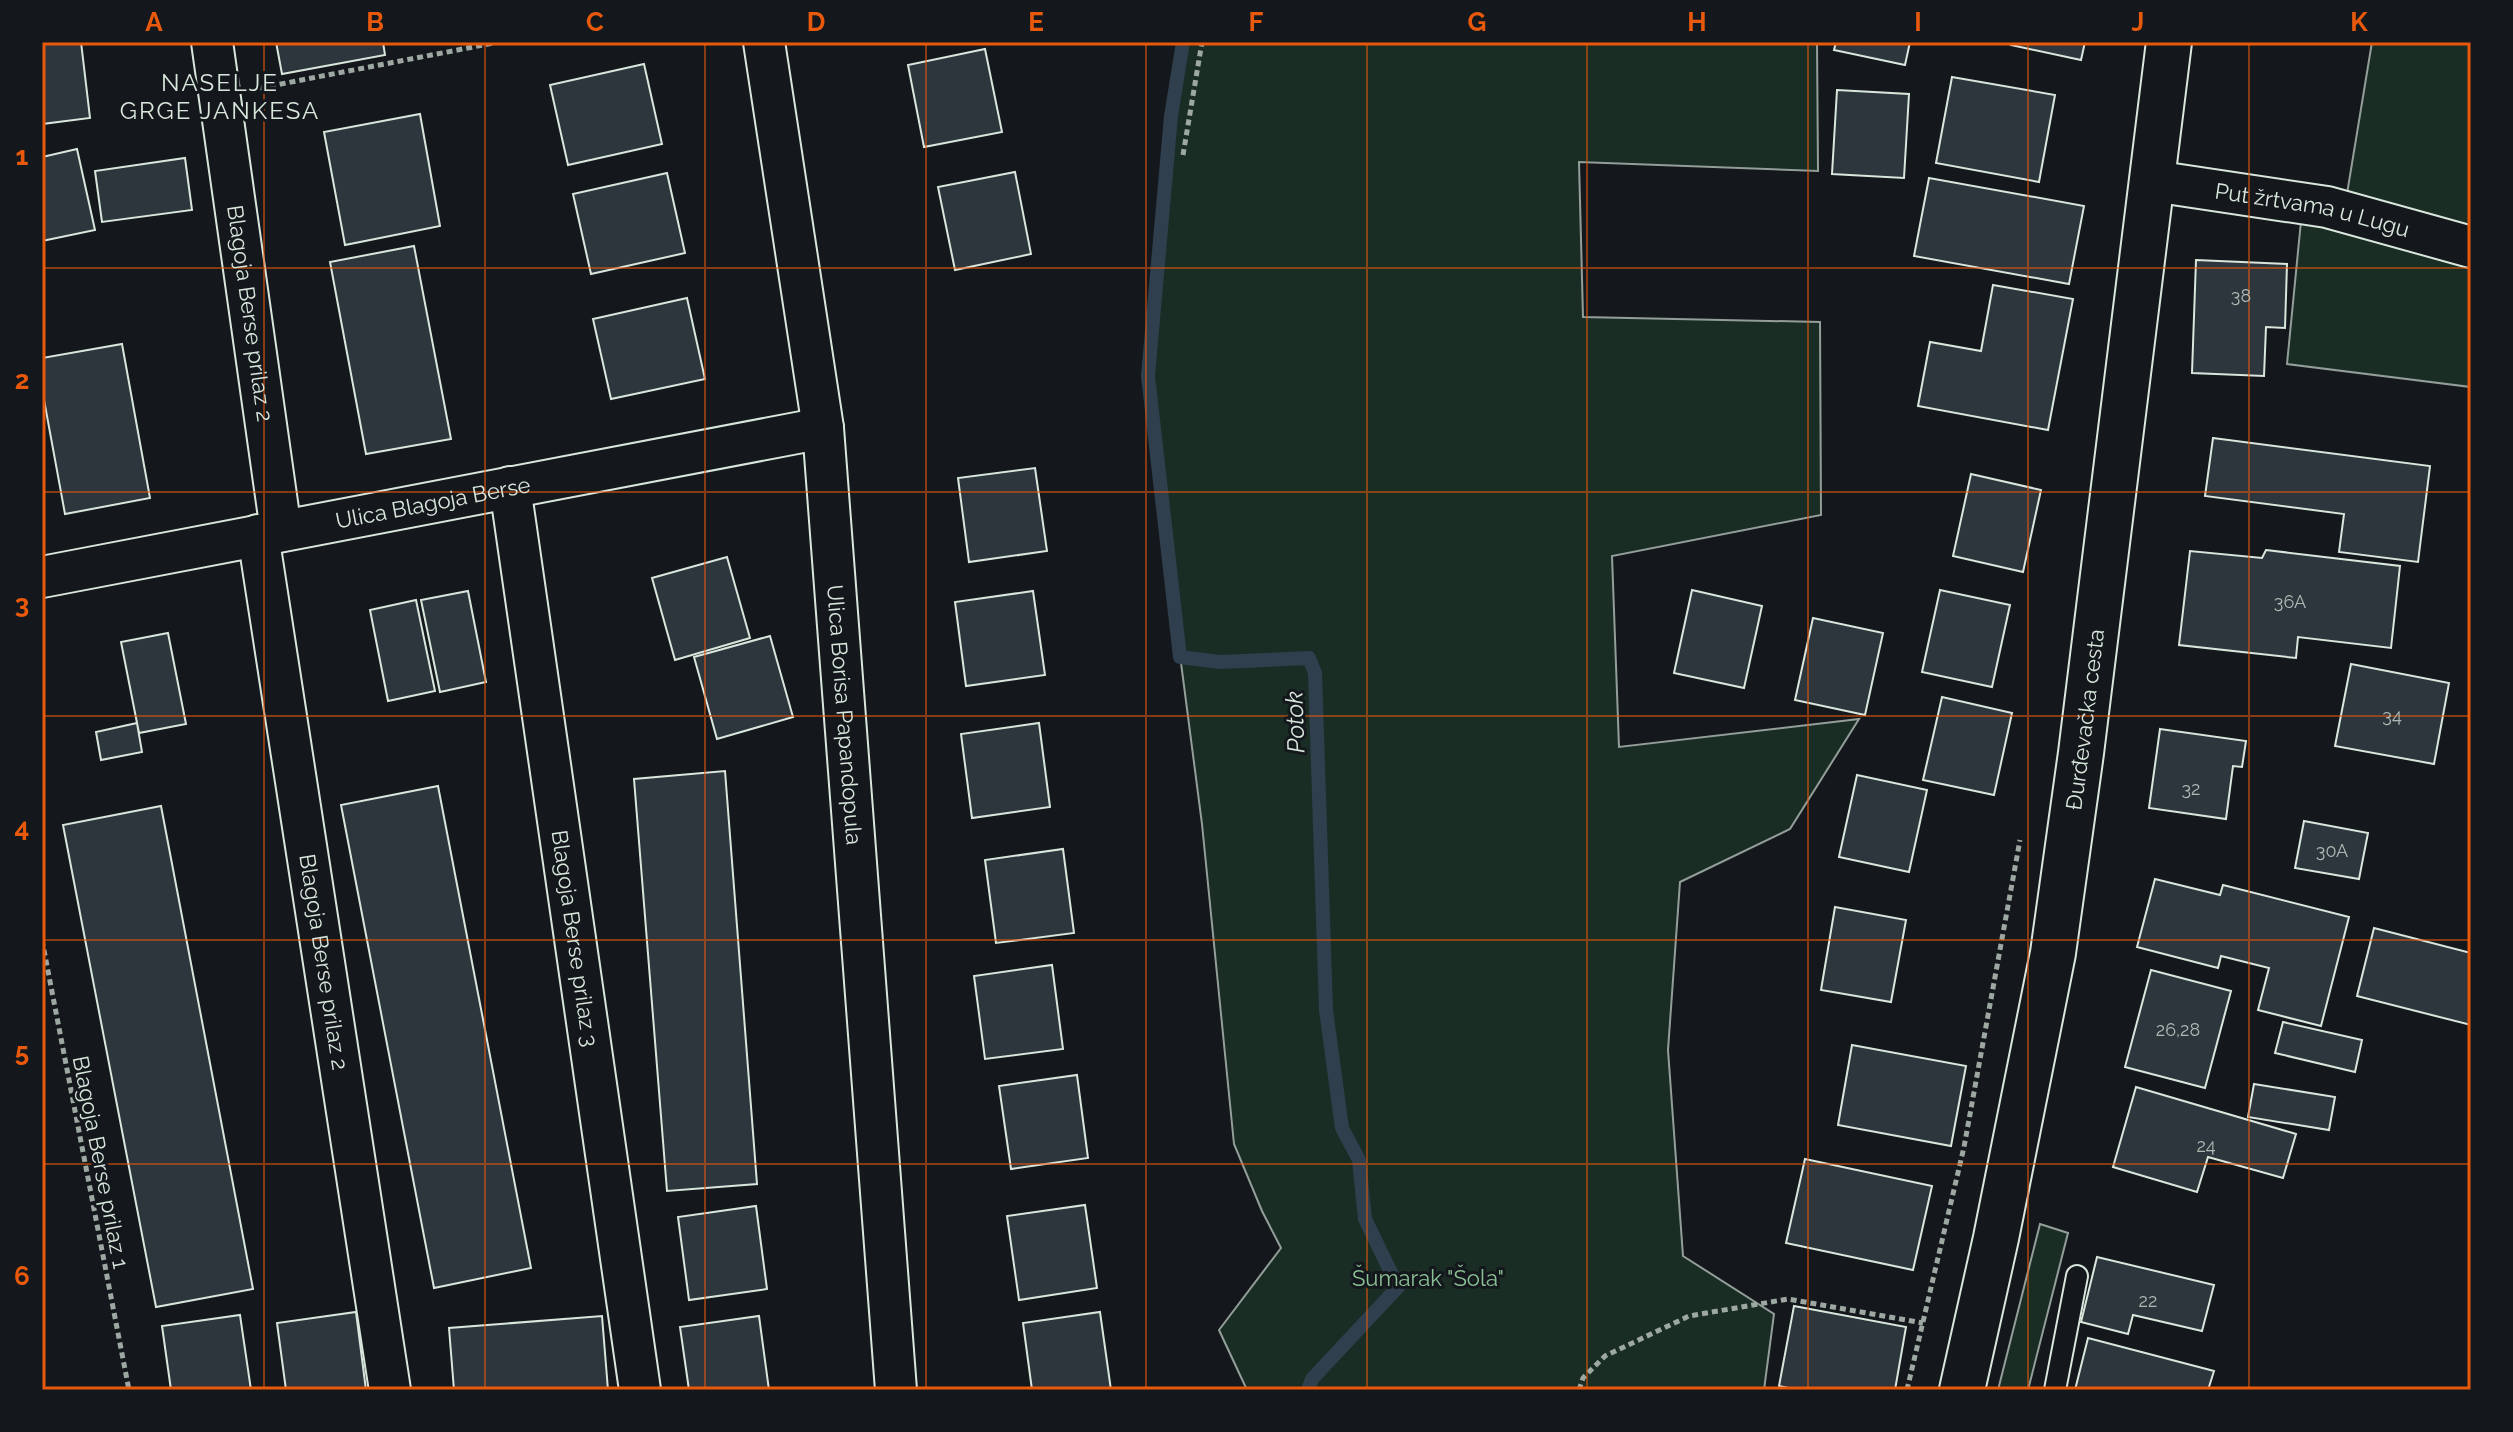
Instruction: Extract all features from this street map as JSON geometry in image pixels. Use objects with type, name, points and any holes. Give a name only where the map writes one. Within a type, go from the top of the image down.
[{"type":"main road","name":"Đurđevačka cesta","points":[[1962,1390],[2053,953],[2081,753],[2169,42]]},
{"type":"street","name":"Blagoja Berse prilaz 2","points":[[212,42],[269,533],[390,1390]]},
{"type":"street","name":"Ulica Borisa Papandopula","points":[[764,42],[823,428],[896,1390]]},
{"type":"street","name":"Put žrtvama u Lugu","points":[[2153,181],[2327,207],[2471,247]]},
{"type":"street","name":"Ulica Blagoja Berse","points":[[42,577],[823,428]]},
{"type":"street","name":"Blagoja Berse prilaz 3","points":[[510,487],[640,1390]]},
{"type":"lane","points":[[2055,1390],[2077,1276]]},
{"type":"path","points":[[220,96],[499,42]]},
{"type":"path","points":[[1183,155],[1202,42]]},
{"type":"path","points":[[1907,1390],[1964,1147],[2022,825]]},
{"type":"path","name":"Blagoja Berse prilaz 1","points":[[42,940],[129,1390]]},
{"type":"path","points":[[1579,1390],[1583,1378],[1605,1356],[1689,1316],[1788,1299],[1923,1323]]},
{"type":"green space","name":"Šumarak \"Šola\"","points":[[1183,42],[1817,42],[1818,171],[1579,162],[1583,317],[1820,322],[1821,515],[1612,556],[1619,747],[1859,719],[1790,829],[1680,882],[1668,1050],[1683,1256],[1774,1314],[1764,1390],[1247,1390],[1219,1330],[1281,1248],[1234,1144],[1202,824],[1165,540],[1148,376],[1171,116]]},
{"type":"green space","points":[[2372,42],[2471,42],[2471,387],[2287,364],[2301,221],[2344,212]]},
{"type":"green space","points":[[2040,1224],[2068,1233],[2028,1390],[1998,1390]]},
{"type":"building","points":[[42,42],[81,42],[90,118],[42,124]]},
{"type":"building","points":[[276,42],[383,42],[385,55],[282,74]]},
{"type":"building","points":[[1836,42],[1910,42],[1905,65],[1834,50]]},
{"type":"building","points":[[2012,42],[2085,42],[2081,60],[2011,45]]},
{"type":"building","points":[[985,49],[1002,132],[924,147],[908,65]]},
{"type":"building","points":[[644,64],[662,144],[568,165],[550,85]]},
{"type":"building","points":[[1952,77],[2055,95],[2039,182],[1936,163]]},
{"type":"building","points":[[1837,90],[1909,94],[1904,178],[1832,174]]},
{"type":"building","points":[[420,114],[440,226],[345,245],[324,132]]},
{"type":"building","points":[[77,149],[95,230],[42,241],[42,157]]},
{"type":"building","points":[[185,158],[192,210],[102,222],[95,171]]},
{"type":"building","points":[[1015,172],[1031,254],[955,270],[938,187]]},
{"type":"building","points":[[667,173],[685,253],[591,274],[573,194]]},
{"type":"building","points":[[1929,178],[2084,206],[2069,284],[1914,256]]},
{"type":"building","points":[[414,246],[451,439],[366,454],[330,262]]},
{"type":"building","points":[[2196,260],[2287,264],[2285,328],[2266,327],[2264,376],[2192,373]]},
{"type":"building","points":[[1993,285],[2073,299],[2048,430],[1918,406],[1930,342],[1981,351]]},
{"type":"building","points":[[687,298],[705,379],[611,399],[593,319]]},
{"type":"building","points":[[122,344],[150,498],[65,514],[42,389],[42,358]]},
{"type":"building","points":[[2213,438],[2430,466],[2418,562],[2339,552],[2344,514],[2205,496]]},
{"type":"building","points":[[1035,468],[1047,551],[969,562],[958,478]]},
{"type":"building","points":[[1971,474],[2041,490],[2023,572],[1953,556]]},
{"type":"building","points":[[2266,550],[2400,566],[2391,648],[2298,637],[2296,658],[2179,645],[2190,551],[2262,558]]},
{"type":"building","points":[[727,557],[750,638],[675,660],[652,578]]},
{"type":"building","points":[[1692,590],[1762,606],[1744,688],[1674,673]]},
{"type":"building","points":[[1940,590],[2010,605],[1992,687],[1922,672]]},
{"type":"building","points":[[468,591],[486,682],[440,692],[421,600]]},
{"type":"building","points":[[1033,591],[1045,675],[966,686],[955,602]]},
{"type":"building","points":[[416,600],[435,691],[388,701],[370,610]]},
{"type":"building","points":[[1813,618],[1883,633],[1865,715],[1795,700]]},
{"type":"building","points":[[168,633],[186,724],[139,733],[121,642]]},
{"type":"building","points":[[770,636],[793,717],[717,739],[694,657]]},
{"type":"building","points":[[2351,664],[2449,683],[2434,764],[2335,746]]},
{"type":"building","points":[[1942,697],[2012,713],[1994,795],[1923,780]]},
{"type":"building","points":[[137,723],[142,752],[101,760],[96,732]]},
{"type":"building","points":[[1039,723],[1050,807],[972,818],[961,734]]},
{"type":"building","points":[[2160,729],[2246,741],[2242,767],[2233,766],[2226,819],[2149,808]]},
{"type":"building","points":[[725,771],[757,1184],[667,1191],[634,779]]},
{"type":"building","points":[[1857,775],[1927,790],[1909,872],[1839,857]]},
{"type":"building","points":[[438,786],[531,1268],[434,1288],[341,805]]},
{"type":"building","points":[[161,806],[253,1289],[156,1307],[63,825]]},
{"type":"building","points":[[2304,821],[2368,833],[2359,879],[2295,868]]},
{"type":"building","points":[[1063,849],[1074,933],[996,943],[985,860]]},
{"type":"building","points":[[2155,879],[2220,895],[2223,885],[2349,917],[2321,1026],[2258,1010],[2269,968],[2221,956],[2218,968],[2137,947]]},
{"type":"building","points":[[1835,907],[1906,920],[1891,1002],[1821,990]]},
{"type":"building","points":[[2374,928],[2471,953],[2471,1025],[2357,996]]},
{"type":"building","points":[[1052,965],[1063,1049],[985,1059],[974,976]]},
{"type":"building","points":[[2151,970],[2231,991],[2205,1088],[2125,1067]]},
{"type":"building","points":[[2283,1022],[2362,1040],[2355,1072],[2275,1053]]},
{"type":"building","points":[[1852,1045],[1966,1066],[1951,1146],[1838,1125]]},
{"type":"building","points":[[1077,1075],[1088,1158],[1011,1169],[999,1086]]},
{"type":"building","points":[[2254,1084],[2335,1097],[2329,1130],[2248,1117]]},
{"type":"building","points":[[2136,1087],[2296,1134],[2283,1178],[2208,1157],[2197,1192],[2113,1167]]},
{"type":"building","points":[[1805,1159],[1932,1186],[1913,1270],[1786,1243]]},
{"type":"building","points":[[1085,1205],[1097,1288],[1019,1300],[1007,1216]]},
{"type":"building","points":[[756,1206],[767,1289],[689,1300],[678,1217]]},
{"type":"building","points":[[2097,1257],[2214,1285],[2202,1331],[2133,1315],[2128,1334],[2081,1322]]},
{"type":"building","points":[[1794,1306],[1906,1327],[1895,1390],[1798,1390],[1779,1386]]},
{"type":"building","points":[[356,1312],[366,1390],[286,1390],[277,1323]]},
{"type":"building","points":[[1100,1312],[1111,1390],[1032,1390],[1023,1323]]},
{"type":"building","points":[[240,1315],[251,1390],[171,1390],[162,1326]]},
{"type":"building","points":[[602,1316],[608,1390],[454,1390],[449,1328]]},
{"type":"building","points":[[759,1316],[769,1390],[689,1390],[680,1327]]},
{"type":"building","points":[[2088,1338],[2214,1371],[2208,1390],[2075,1390]]},
{"type":"waterway","name":"Potok","points":[[1183,42],[1171,116],[1148,376],[1180,657],[1220,662],[1309,658],[1315,673],[1326,1010],[1342,1128],[1359,1160],[1365,1219],[1398,1287],[1312,1379],[1308,1390]]},
{"type":"district","name":"NASELJE GRGE JANKESA","points":[[220,96]]}]
